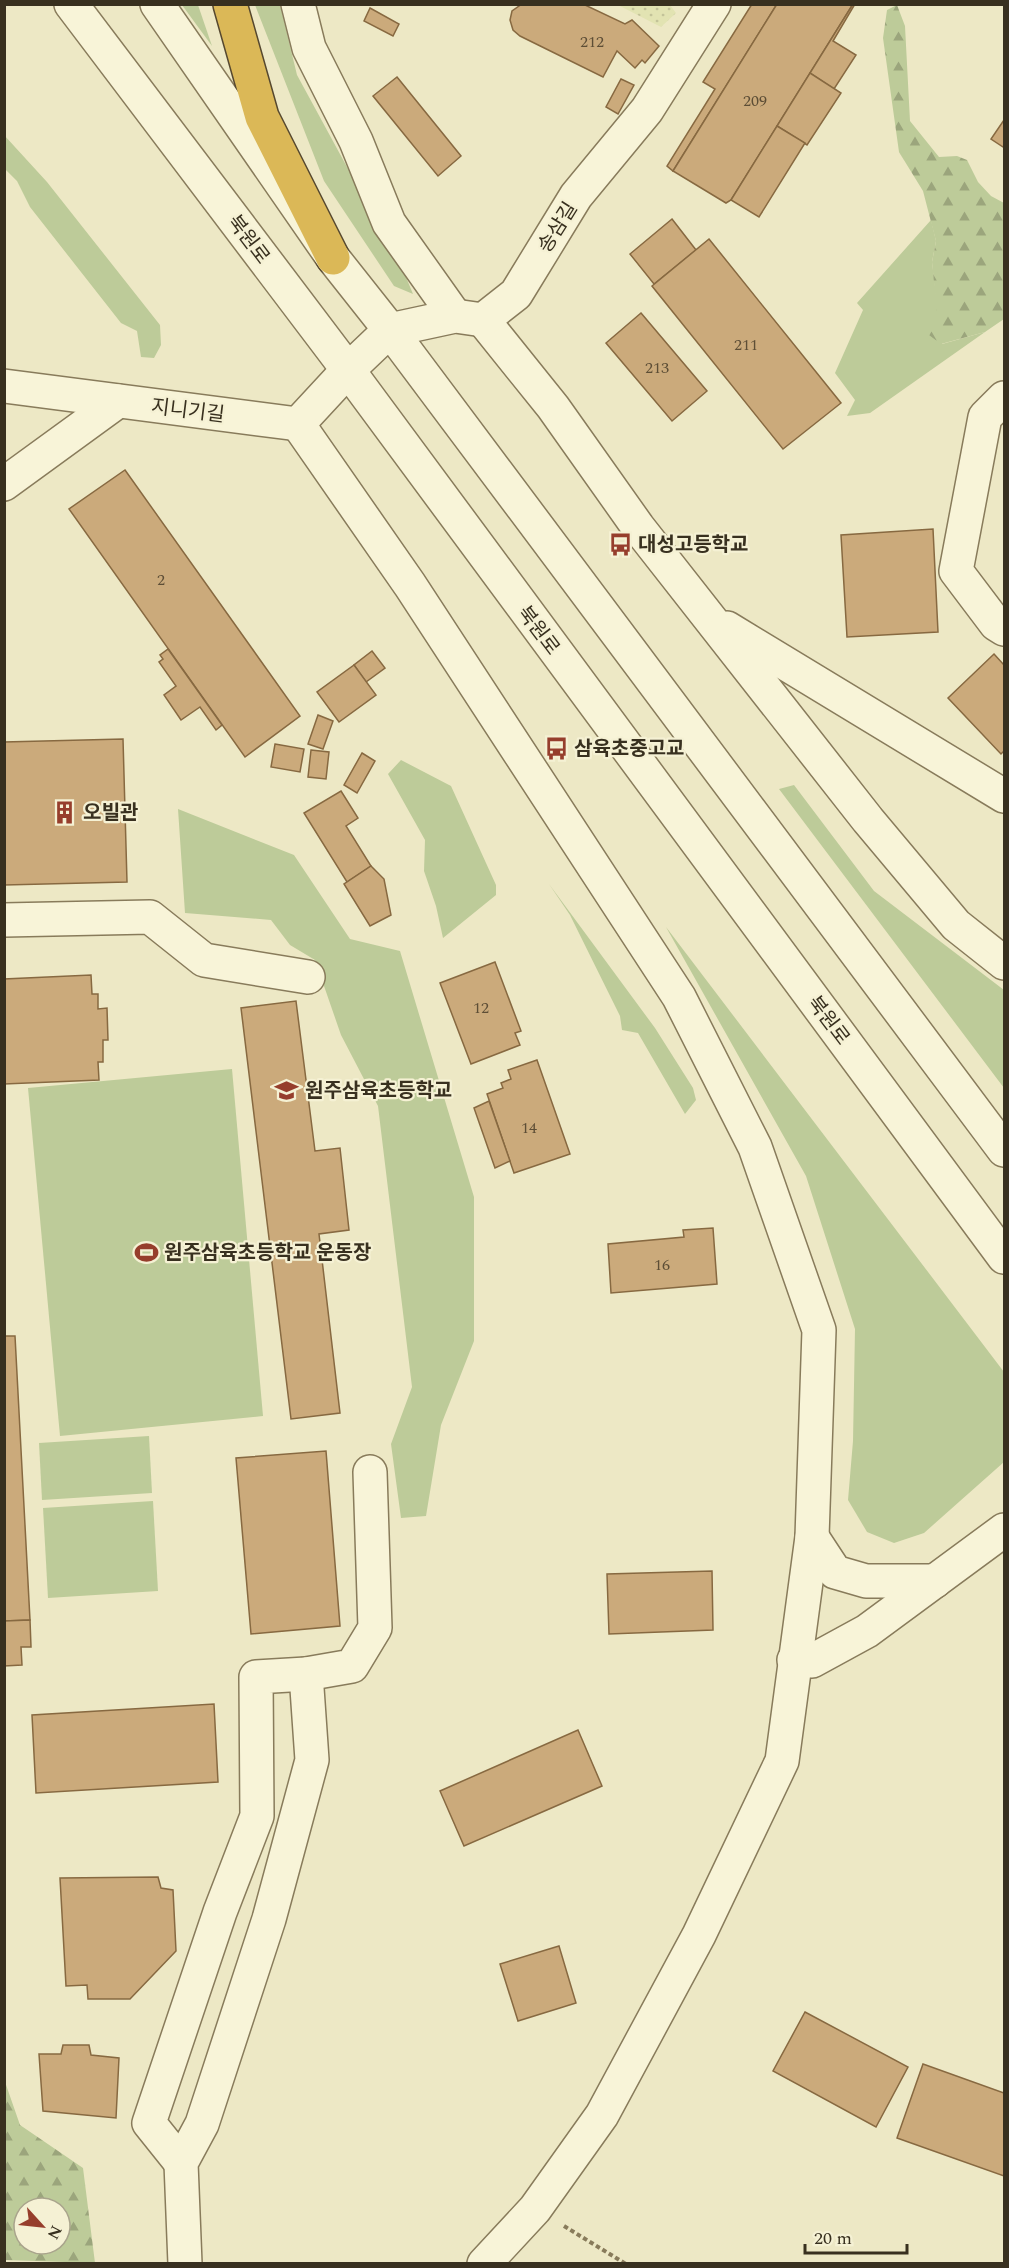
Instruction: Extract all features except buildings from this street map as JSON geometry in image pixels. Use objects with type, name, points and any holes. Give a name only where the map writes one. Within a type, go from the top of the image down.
[{"type":"highway","points":[[230,4],[262,117],[333,258]]},
{"type":"street","name":"북원로","points":[[71,4],[348,370],[1005,1257]]},
{"type":"street","points":[[157,4],[333,258],[390,330],[1005,1150]]},
{"type":"street","points":[[298,4],[309,48],[356,141],[389,223],[469,318],[553,407],[638,527],[867,819],[949,916],[1005,963]]},
{"type":"street","name":"송삼길","points":[[390,330],[469,318],[516,294],[576,196],[648,110],[714,4]]},
{"type":"street","points":[[390,330],[348,370],[298,424],[410,585],[679,997],[755,1147],[819,1330],[812,1537],[782,1761],[699,1935],[602,2115],[535,2209],[484,2264]]},
{"type":"street","name":"지니기길","points":[[4,386],[298,424]]},
{"type":"street","points":[[1005,398],[985,417],[956,571],[996,624],[1005,629]]},
{"type":"street","points":[[4,484],[118,401]]},
{"type":"street","points":[[710,617],[1005,796]]},
{"type":"street","points":[[4,920],[150,917],[204,960],[308,977]]},
{"type":"street","points":[[181,2163],[149,2123],[220,1912],[257,1816],[256,1677],[306,1674],[352,1666],[375,1628],[370,1472]]},
{"type":"street","points":[[794,1660],[812,1661],[867,1631],[1005,1530]]},
{"type":"street","points":[[812,1537],[835,1572],[866,1581],[935,1581]]},
{"type":"street","points":[[185,2264],[181,2163],[202,2124],[269,1919],[312,1760],[306,1674]]},
{"type":"path","points":[[535,2209],[626,2264]]},
{"type":"green space","points":[[182,5],[198,5],[212,46]]},
{"type":"green space","points":[[255,5],[280,5],[297,75],[403,270],[413,294],[394,286],[324,181]]},
{"type":"green space","points":[[618,5],[670,5],[676,13],[661,27]]},
{"type":"green space","points":[[897,5],[905,26],[910,121],[939,157],[957,156],[967,160],[978,182],[991,196],[1004,203],[1004,319],[985,332],[941,344],[929,335],[937,313],[932,262],[936,241],[923,191],[899,152],[883,38],[887,10]]},
{"type":"green space","points":[[4,135],[47,182],[160,325],[161,345],[154,358],[141,357],[137,331],[121,323],[30,207],[17,181],[5,169]]},
{"type":"green space","points":[[931,220],[936,241],[932,262],[942,344],[985,332],[870,413],[847,416],[855,400],[835,373],[863,310],[857,303]]},
{"type":"green space","points":[[401,760],[451,786],[496,885],[496,895],[443,938],[436,906],[424,871],[425,840],[388,774]]},
{"type":"green space","points":[[794,785],[874,891],[1004,990],[1004,1088],[779,789]]},
{"type":"green space","points":[[178,809],[294,855],[350,939],[400,951],[474,1197],[474,1341],[441,1425],[426,1516],[401,1518],[391,1444],[412,1387],[378,1106],[341,1035],[315,960],[290,945],[271,920],[185,913]]},
{"type":"green space","points":[[549,884],[655,1028],[693,1088],[696,1100],[685,1114],[638,1033],[622,1030],[620,1016],[570,915]]},
{"type":"green space","points":[[666,927],[1004,1372],[1004,1462],[924,1533],[894,1543],[867,1532],[848,1500],[853,1441],[855,1329],[806,1176]]},
{"type":"green space","name":"원주삼육초등학교 운동장","points":[[232,1069],[263,1416],[60,1436],[28,1088]]},
{"type":"green space","points":[[149,1436],[152,1493],[42,1500],[39,1443]]},
{"type":"green space","points":[[153,1501],[158,1591],[48,1598],[43,1508]]},
{"type":"green space","points":[[4,2079],[20,2125],[83,2168],[95,2263],[5,2260]]},
{"type":"place","name":"대성고등학교","points":[[620,544]]},
{"type":"place","name":"삼육초중고교","points":[[556,748]]},
{"type":"place","name":"오빌관","points":[[65,812]]},
{"type":"place","name":"원주삼육초등학교","points":[[287,1090]]},
{"type":"place","name":"원주삼육초등학교 운동장","points":[[146,1252]]}]
